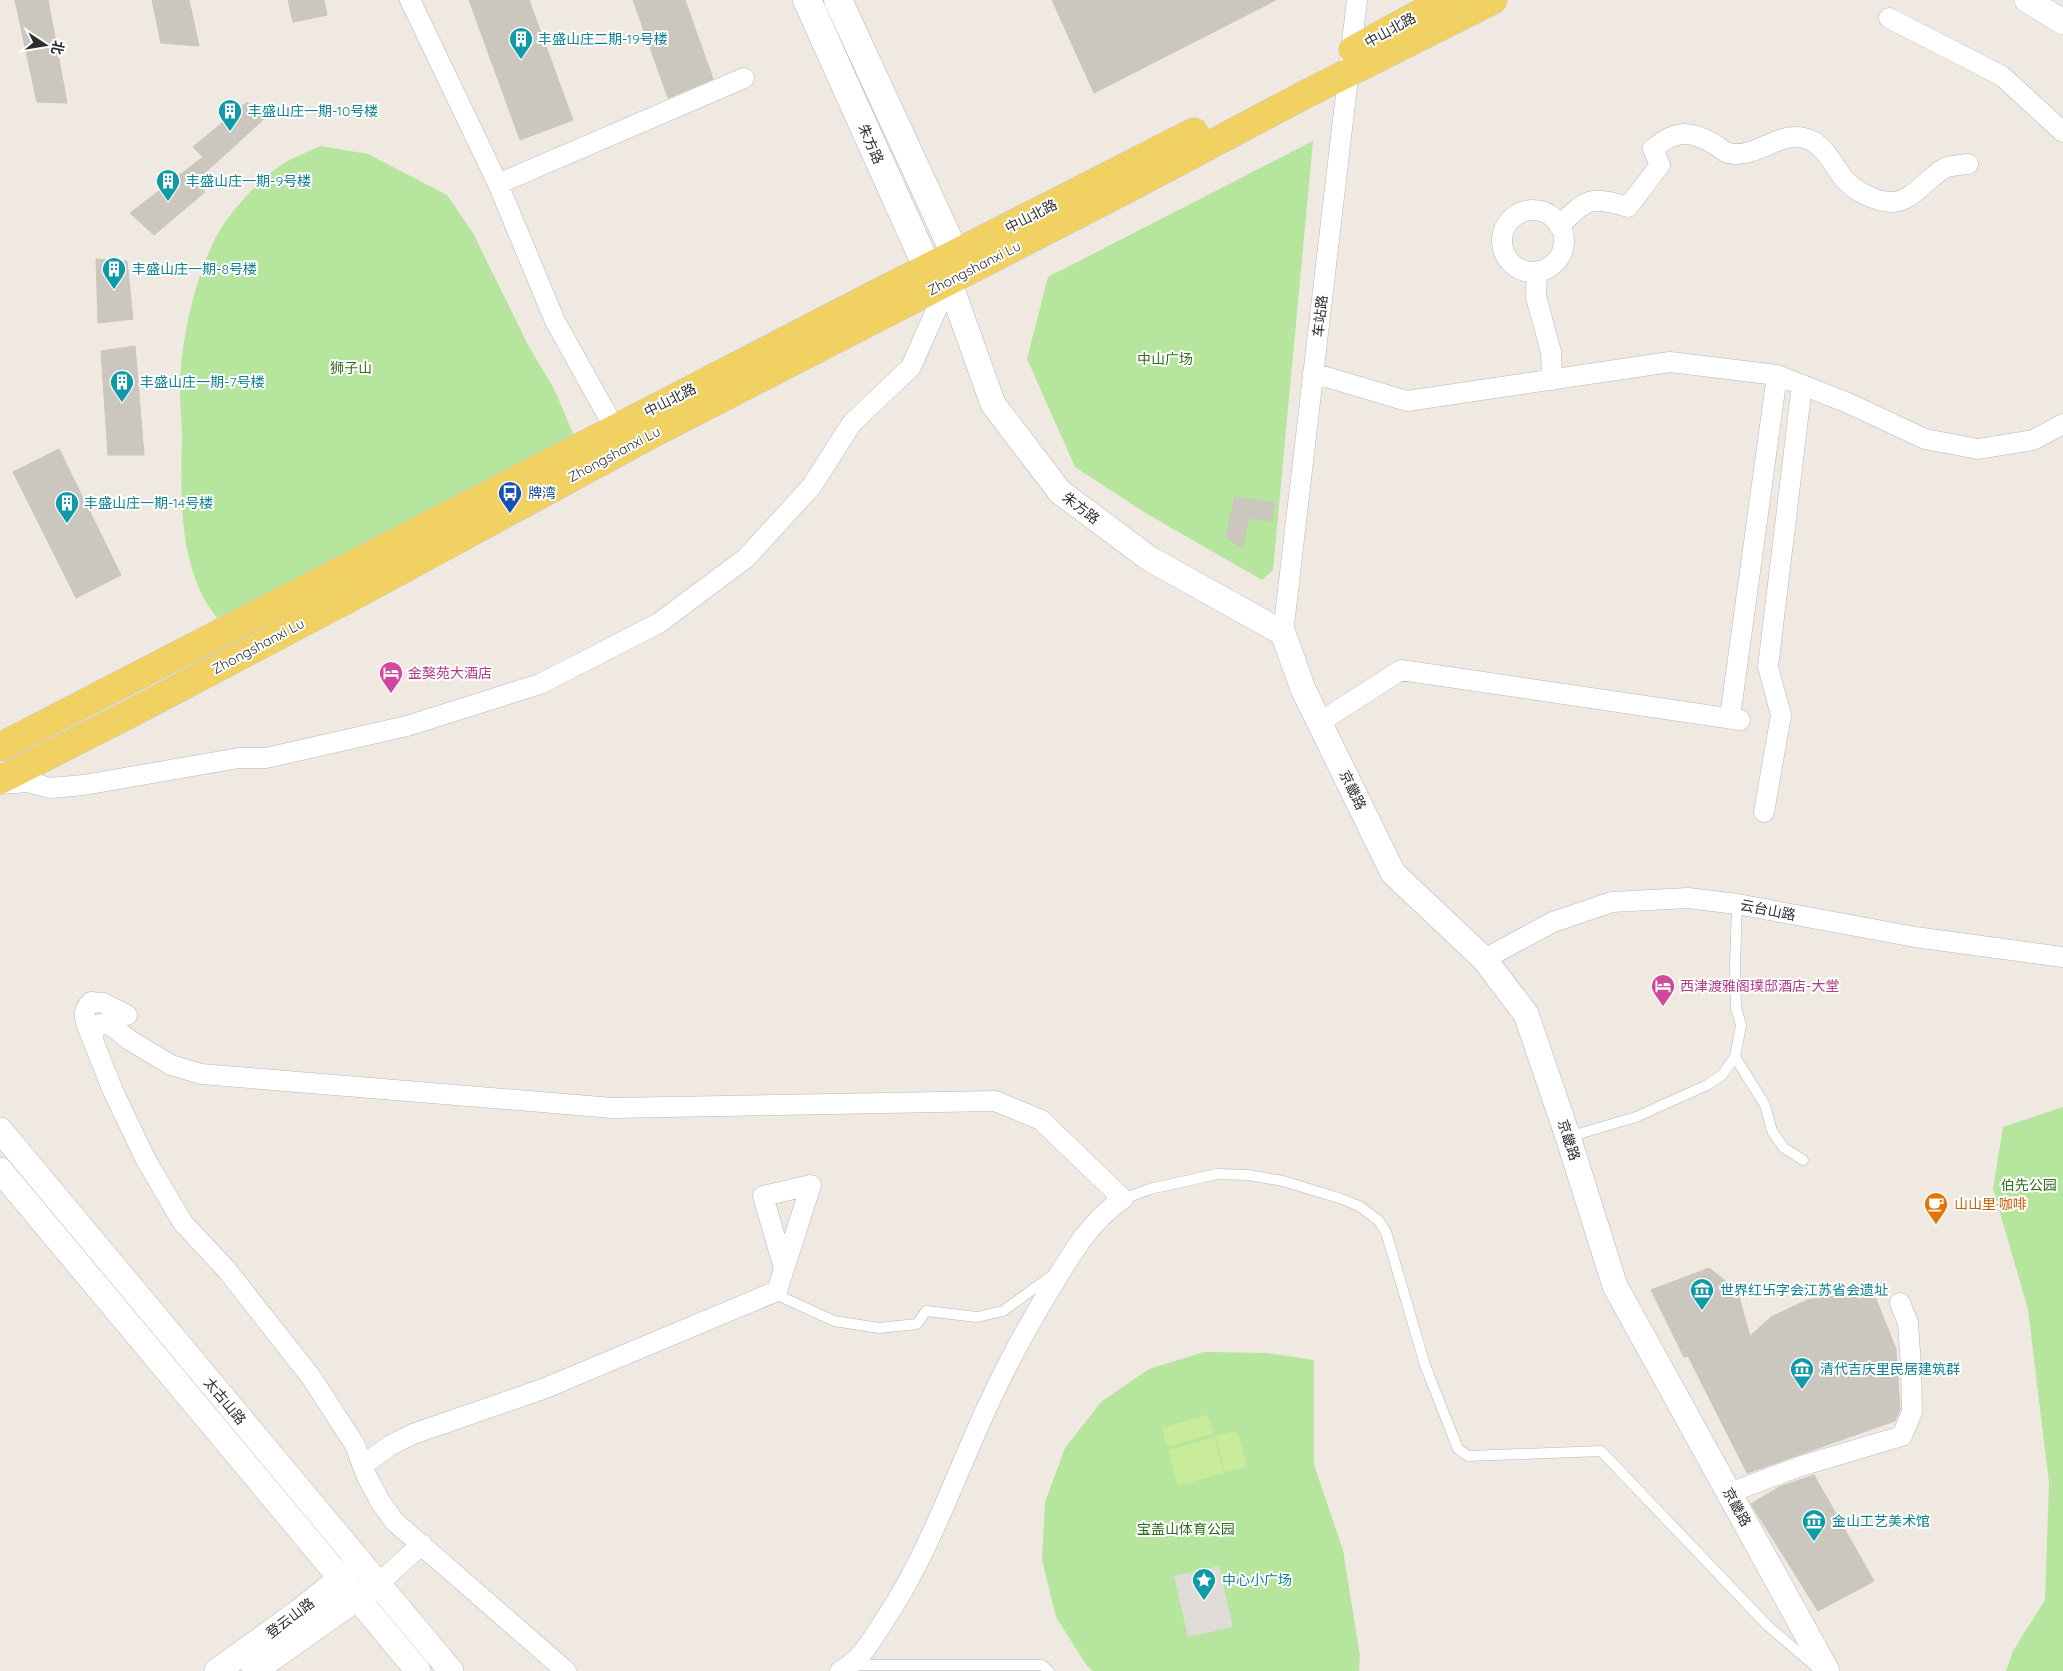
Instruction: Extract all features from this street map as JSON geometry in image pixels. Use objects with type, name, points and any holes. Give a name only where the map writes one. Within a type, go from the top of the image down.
[{"type":"main road","name":"朱方路","points":[[807,0],[946,273]]},
{"type":"main road","name":"朱方路","points":[[838,0],[946,273]]},
{"type":"main road","name":"中山北路","points":[[1125,190],[1349,62],[1445,0]]},
{"type":"main road","name":"中山北路","points":[[615,429],[946,273],[1349,62],[1493,0]]},
{"type":"main road","name":"Zhongshanxi Lu","points":[[0,780],[361,592],[946,273],[1125,190]]},
{"type":"main road","name":"Zhongshanxi Lu","points":[[0,747],[615,429]]},
{"type":"street","points":[[410,0],[498,184],[555,321],[615,429]]},
{"type":"street","name":"车站路","points":[[1283,633],[1357,0]]},
{"type":"street","points":[[2027,0],[2063,22]]},
{"type":"street","points":[[1889,18],[2002,76],[2063,132]]},
{"type":"street","points":[[498,184],[744,78]]},
{"type":"street","points":[[1559,226],[1578,208],[1591,200],[1601,199],[1628,207],[1660,165],[1653,149],[1666,138],[1683,133],[1715,145],[1724,153],[1735,154],[1760,148],[1776,140],[1796,137],[1812,141],[1826,153],[1846,181],[1876,201],[1894,202],[1908,197],[1947,168],[1968,164]]},
{"type":"street","points":[[1530,210],[1550,215],[1559,226],[1564,242],[1561,253],[1547,268],[1537,271],[1519,268],[1505,255],[1502,246],[1505,227],[1519,213],[1530,210]]},
{"type":"street","points":[[1537,271],[1536,297],[1551,352],[1552,380]]},
{"type":"street","points":[[0,784],[28,782],[50,788],[84,785],[239,758],[266,758],[407,726],[540,684],[658,623],[746,558],[811,486],[852,423],[911,367],[946,273]]},
{"type":"street","name":"朱方路","points":[[946,273],[993,404],[1060,492],[1150,559],[1283,633]]},
{"type":"street","points":[[1313,373],[1407,402],[1670,362],[1777,374],[1848,402],[1925,439],[1978,449],[2033,440],[2063,424]]},
{"type":"street","points":[[1320,722],[1402,670],[1735,718],[1777,374]]},
{"type":"street","points":[[1764,812],[1781,715],[1768,666],[1802,385]]},
{"type":"street","name":"京畿路","points":[[1283,633],[1303,689],[1393,873],[1484,959],[1526,1014],[1568,1137],[1615,1286],[1827,1671]]},
{"type":"street","name":"云台山路","points":[[1484,959],[1553,922],[1612,902],[1688,898],[1737,904],[1915,937],[2063,957]]},
{"type":"street","points":[[126,1015],[103,1003],[91,1002],[85,1007],[83,1014],[113,1091],[146,1160],[183,1223],[226,1269],[311,1377],[355,1446],[381,1503],[396,1522],[566,1671]]},
{"type":"street","points":[[92,1038],[94,1029],[100,1024],[108,1023],[131,1041],[171,1065],[200,1074],[613,1108],[995,1101],[1041,1120],[1123,1199],[1108,1209],[1092,1225],[1030,1323],[990,1399],[953,1489],[902,1594],[865,1650],[846,1668]]},
{"type":"street","name":"太古山路","points":[[0,1130],[351,1571],[358,1598],[418,1671]]},
{"type":"street","name":"太古山路","points":[[0,1170],[351,1571],[378,1584],[451,1671]]},
{"type":"street","points":[[363,1465],[391,1445],[413,1434],[543,1389],[777,1291],[784,1268]]},
{"type":"street","points":[[1729,1493],[1801,1466],[1902,1436],[1912,1412],[1908,1323],[1900,1303]]},
{"type":"street","points":[[378,1584],[422,1544]]},
{"type":"street","name":"登云山路","points":[[218,1671],[351,1571]]},
{"type":"street","name":"登云山路","points":[[254,1671],[378,1584]]},
{"type":"lane","points":[[1568,1137],[1636,1117],[1707,1086],[1722,1075],[1735,1057],[1741,1025],[1736,1008],[1734,965],[1737,904]]},
{"type":"lane","points":[[1735,1057],[1765,1105],[1772,1131],[1784,1148],[1803,1160]]},
{"type":"lane","points":[[1123,1199],[1150,1189],[1217,1174],[1248,1175],[1283,1180],[1359,1206],[1378,1220],[1386,1232],[1425,1365],[1458,1449],[1468,1456],[1601,1451],[1768,1626],[1821,1671]]},
{"type":"lane","points":[[772,1293],[834,1321],[879,1328],[917,1324],[926,1311],[977,1317],[1003,1311],[1065,1266]]},
{"type":"lane","points":[[846,1668],[1042,1665],[1049,1671]]},
{"type":"green space","name":"中山广场","points":[[1313,141],[1273,570],[1262,580],[1144,512],[1075,467],[1027,359],[1048,277]]},
{"type":"green space","name":"狮子山","points":[[321,146],[368,154],[447,195],[473,233],[528,345],[554,389],[579,447],[217,618],[204,598],[195,576],[188,554],[184,530],[181,482],[180,376],[189,315],[207,256],[228,218],[246,196],[276,169],[290,160]]},
{"type":"green space","name":"伯先公园","points":[[2063,1107],[2063,1671],[2006,1671],[2013,1651],[2045,1600],[2049,1483],[2028,1309],[1993,1189],[2003,1127]]},
{"type":"green space","name":"宝盖山体育公园","points":[[1204,1352],[1266,1353],[1314,1360],[1314,1465],[1343,1550],[1360,1656],[1359,1671],[1093,1671],[1087,1666],[1056,1617],[1042,1560],[1045,1502],[1065,1448],[1101,1402],[1149,1369]]},
{"type":"green space","points":[[1208,1415],[1214,1433],[1167,1447],[1162,1428]]},
{"type":"green space","points":[[1237,1431],[1247,1466],[1225,1472],[1216,1436]]},
{"type":"green space","points":[[1214,1437],[1224,1473],[1178,1486],[1168,1450]]},
{"type":"shaded area","name":"中心小广场","points":[[1219,1566],[1233,1627],[1188,1637],[1174,1576]]},
{"type":"building","points":[[15,0],[48,0],[67,103],[37,102]]},
{"type":"building","points":[[152,0],[189,0],[199,46],[161,43]]},
{"type":"building","points":[[288,0],[324,0],[327,15],[293,22]]},
{"type":"building","name":"丰盛山庄二期-19号楼","points":[[469,0],[529,0],[573,120],[520,140]]},
{"type":"building","points":[[633,0],[685,0],[713,79],[668,98]]},
{"type":"building","points":[[1052,0],[1276,0],[1094,93]]},
{"type":"building","points":[[247,102],[265,118],[195,182],[205,192],[154,235],[130,213],[203,157],[193,147]]},
{"type":"building","name":"丰盛山庄一期-8号楼","points":[[96,259],[127,261],[133,319],[98,323]]},
{"type":"building","name":"丰盛山庄一期-7号楼","points":[[135,346],[144,455],[108,455],[101,351]]},
{"type":"building","name":"丰盛山庄一期-14号楼","points":[[59,449],[121,575],[76,598],[13,472]]},
{"type":"building","points":[[1235,497],[1275,503],[1272,521],[1249,518],[1242,548],[1226,537]]},
{"type":"building","name":"清代吉庆里民居建筑群","points":[[1709,1268],[1737,1290],[1750,1336],[1771,1317],[1807,1300],[1852,1294],[1876,1299],[1896,1349],[1900,1410],[1895,1421],[1747,1473],[1688,1356],[1684,1357],[1651,1290]]},
{"type":"building","name":"金山工艺美术馆","points":[[1814,1475],[1874,1581],[1818,1611],[1751,1504],[1779,1487]]},
{"type":"place","name":"丰盛山庄二期-19号楼","points":[[521,60]]},
{"type":"place","name":"丰盛山庄一期-10号楼","points":[[230,132]]},
{"type":"place","name":"丰盛山庄一期-9号楼","points":[[168,202]]},
{"type":"place","name":"丰盛山庄一期-8号楼","points":[[114,290]]},
{"type":"place","name":"丰盛山庄一期-7号楼","points":[[122,403]]},
{"type":"place","name":"牌湾","points":[[510,514]]},
{"type":"place","name":"丰盛山庄一期-14号楼","points":[[67,524]]},
{"type":"place","name":"金獒苑大酒店","points":[[391,694]]},
{"type":"place","name":"西津渡雅阁璞邸酒店-大堂","points":[[1663,1007]]},
{"type":"place","name":"山山里·咖啡","points":[[1936,1225]]},
{"type":"place","name":"世界红卐字会江苏省会遗址","points":[[1702,1311]]},
{"type":"place","name":"清代吉庆里民居建筑群","points":[[1802,1390]]},
{"type":"place","name":"金山工艺美术馆","points":[[1814,1542]]},
{"type":"place","name":"中心小广场","points":[[1204,1601]]}]
